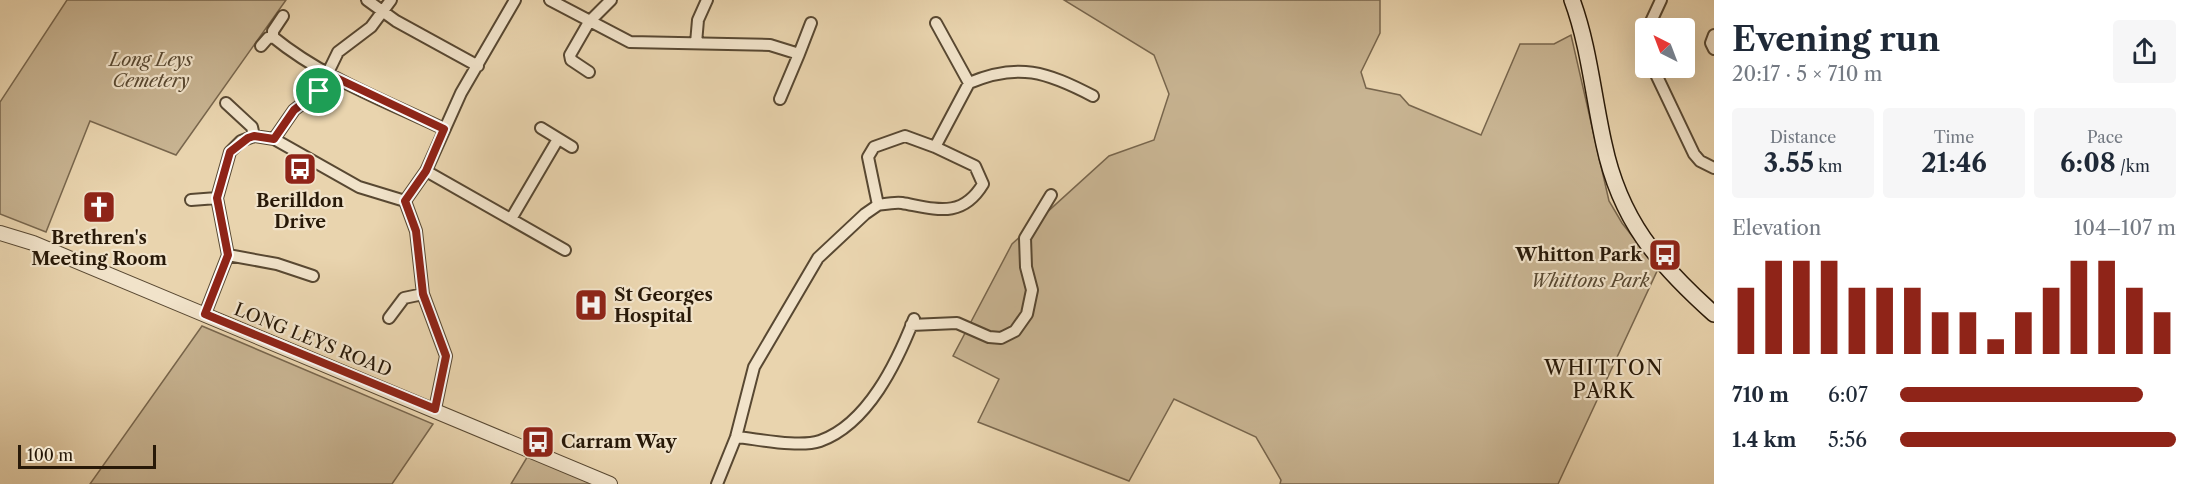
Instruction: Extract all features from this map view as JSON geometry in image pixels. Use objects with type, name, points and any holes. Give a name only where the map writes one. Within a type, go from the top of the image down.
[{"type":"main road","points":[[1572,0],[1583,30],[1604,146],[1614,179],[1630,217],[1667,270],[1714,314]]},
{"type":"street","points":[[367,0],[403,26],[478,66]]},
{"type":"street","points":[[274,139],[294,110],[319,91],[338,52],[350,42],[361,38],[391,0]]},
{"type":"street","points":[[405,201],[426,171],[444,129],[515,0]]},
{"type":"street","points":[[550,0],[630,42],[770,45],[799,54]]},
{"type":"street","points":[[589,72],[571,60],[570,55],[589,22],[611,0]]},
{"type":"street","points":[[696,43],[698,20],[707,0]]},
{"type":"street","points":[[1653,18],[1661,0]]},
{"type":"street","points":[[273,37],[273,31],[283,16]]},
{"type":"street","points":[[780,99],[811,23]]},
{"type":"street","points":[[936,23],[969,83]]},
{"type":"street","points":[[1714,35],[1711,43],[1714,49]]},
{"type":"street","points":[[273,37],[296,55],[328,74],[444,129]]},
{"type":"street","points":[[261,46],[268,38],[273,37]]},
{"type":"street","points":[[935,147],[969,83],[991,74],[1023,71],[1062,80],[1093,96]]},
{"type":"street","points":[[1658,78],[1694,154],[1700,161],[1714,168]]},
{"type":"street","points":[[226,103],[252,126],[254,136]]},
{"type":"street","points":[[541,128],[572,147]]},
{"type":"street","points":[[205,314],[228,255],[217,198],[230,152],[241,141],[254,136],[274,139],[359,187],[405,201]]},
{"type":"street","points":[[717,484],[736,437],[754,367],[818,258],[865,214],[878,205],[900,202],[929,208],[953,209],[976,195],[983,184],[975,166],[905,136],[874,147],[868,157],[878,205]]},
{"type":"street","points":[[511,219],[558,139]]},
{"type":"street","points":[[426,171],[565,250]]},
{"type":"street","points":[[736,437],[790,442],[819,441],[846,425],[876,395],[900,355],[913,322],[957,323],[989,337],[1001,338],[1015,331],[1028,314],[1032,290],[1026,267],[1025,238],[1052,195]]},
{"type":"street","points":[[191,200],[217,198]]},
{"type":"street","points":[[405,201],[416,231],[423,294],[446,356],[435,409]]},
{"type":"street","name":"LONG LEYS ROAD","points":[[0,233],[33,243],[610,484]]},
{"type":"street","points":[[228,255],[277,264],[313,276]]},
{"type":"street","points":[[389,318],[404,298],[423,294]]},
{"type":"green space","name":"Long Leys Cemetery","points":[[67,0],[286,0],[176,155],[90,121],[46,232],[0,214],[0,102]]},
{"type":"green space","name":"Whittons Park","points":[[1064,0],[1380,0],[1380,33],[1361,72],[1366,88],[1400,95],[1409,105],[1481,135],[1520,44],[1554,44],[1571,35],[1609,201],[1622,223],[1658,269],[1558,484],[1280,484],[1281,480],[1256,437],[1174,399],[1129,481],[978,422],[999,379],[953,356],[1012,244],[1109,156],[1154,140],[1169,94],[1154,55]]},
{"type":"green space","points":[[202,326],[433,424],[392,484],[90,484]]},
{"type":"green space","points":[[529,454],[595,484],[511,484]]},
{"type":"place","name":"Berilldon Drive","points":[[300,169]]},
{"type":"place","name":"Brethren's Meeting Room","points":[[99,207]]},
{"type":"place","name":"Whitton Park","points":[[1665,255]]},
{"type":"place","name":"St Georges Hospital","points":[[591,305]]},
{"type":"place","name":"Carram Way","points":[[538,442]]},
{"type":"district","name":"WHITTON PARK","points":[[1604,380]]},
{"type":"route","points":[[328,74],[444,129],[426,171],[405,201],[416,231],[423,294],[446,356],[435,409],[205,314],[228,255],[217,198],[230,152],[241,141],[254,136],[274,139],[294,110],[319,91],[328,74]]}]
